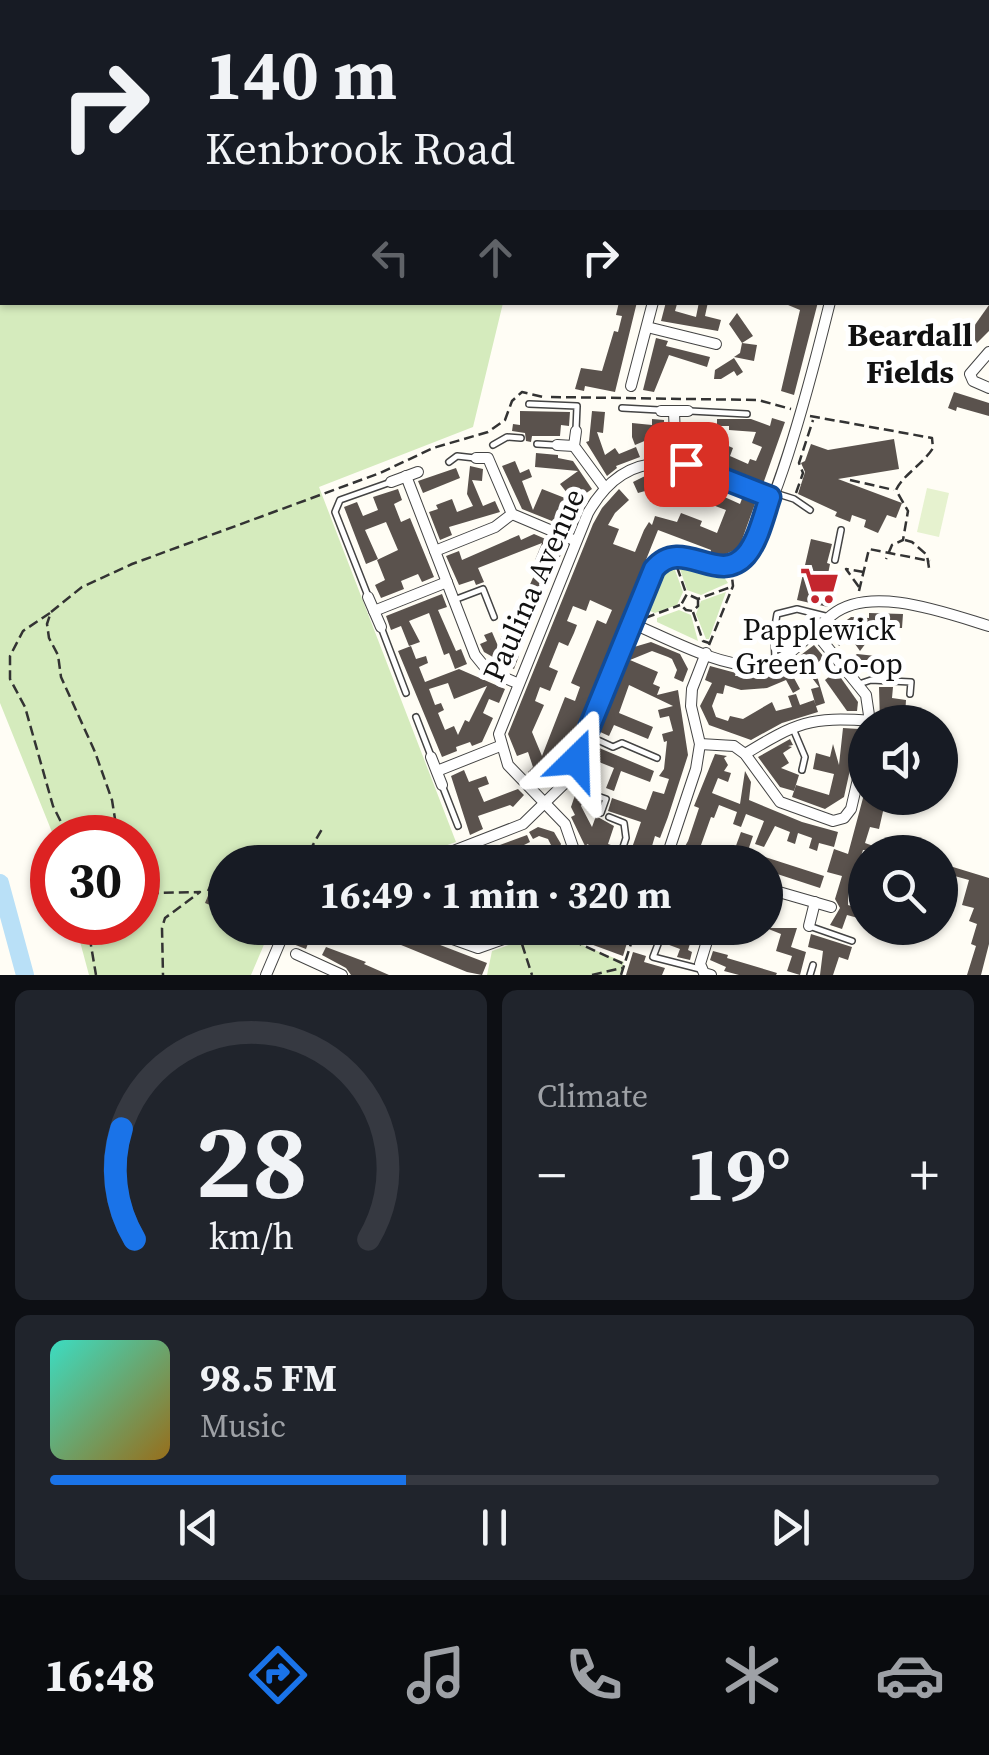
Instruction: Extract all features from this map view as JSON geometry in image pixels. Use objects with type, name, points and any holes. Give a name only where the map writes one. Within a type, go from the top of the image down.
[{"type":"street","points":[[631,386],[652,305]]},
{"type":"street","points":[[469,845],[523,824],[566,782],[654,569],[673,556],[685,555],[717,567],[732,566],[750,550],[805,413],[829,305]]},
{"type":"street","points":[[646,326],[716,344]]},
{"type":"street","points":[[989,352],[972,369],[971,378],[989,388]]},
{"type":"street","points":[[661,410],[688,412]]},
{"type":"street","points":[[674,412],[672,462],[771,495]]},
{"type":"street","points":[[576,431],[574,446],[605,488]]},
{"type":"street","points":[[493,445],[482,458],[512,514],[576,541]]},
{"type":"street","points":[[557,446],[574,446]]},
{"type":"street","name":"Paulina Avenue","points":[[500,746],[502,720],[588,512],[605,488],[632,470],[672,462]]},
{"type":"street","points":[[390,482],[418,472]]},
{"type":"street","points":[[406,476],[481,665],[517,683]]},
{"type":"street","points":[[435,551],[495,527],[512,514]]},
{"type":"street","points":[[374,611],[447,582]]},
{"type":"street","points":[[368,597],[380,628]]},
{"type":"street","points":[[631,623],[708,648],[745,666],[775,661],[797,649],[830,617],[856,602],[882,600],[989,626]]},
{"type":"street","points":[[815,632],[859,684],[869,705]]},
{"type":"street","points":[[671,845],[692,784],[700,744],[692,688],[708,648]]},
{"type":"street","points":[[746,754],[793,728],[826,717],[848,720]]},
{"type":"street","points":[[700,744],[723,743],[746,754],[780,802],[833,821],[848,813]]},
{"type":"street","points":[[437,771],[500,746],[508,765],[565,824],[572,845]]},
{"type":"street","points":[[431,757],[442,786]]},
{"type":"street","points":[[783,893],[831,906]]},
{"type":"street","points":[[809,926],[815,902]]},
{"type":"street","points":[[266,975],[279,945]]},
{"type":"street","points":[[706,972],[708,945]]},
{"type":"street","points":[[296,954],[342,975]]},
{"type":"lane","points":[[528,404],[577,406],[576,431]]},
{"type":"lane","points":[[622,408],[661,410]]},
{"type":"lane","points":[[688,412],[747,414]]},
{"type":"lane","points":[[493,445],[507,437],[521,438]]},
{"type":"lane","points":[[537,444],[557,446]]},
{"type":"lane","points":[[450,462],[457,456],[482,458]]},
{"type":"lane","points":[[669,488],[672,462]]},
{"type":"lane","points":[[368,597],[334,512],[340,500],[390,482]]},
{"type":"lane","points":[[771,495],[794,499],[810,510]]},
{"type":"lane","points":[[835,560],[841,530]]},
{"type":"lane","points":[[454,600],[484,589],[494,617]]},
{"type":"lane","points":[[775,661],[774,618],[786,610],[830,617]]},
{"type":"lane","points":[[380,628],[406,694]]},
{"type":"lane","points":[[774,632],[797,649]]},
{"type":"lane","points":[[859,684],[871,680],[911,682],[910,694]]},
{"type":"lane","points":[[416,717],[431,757]]},
{"type":"lane","points":[[793,728],[805,757],[802,770]]},
{"type":"lane","points":[[586,735],[613,747],[622,743],[657,758]]},
{"type":"lane","points":[[566,782],[577,789]]},
{"type":"lane","points":[[442,786],[458,826]]},
{"type":"lane","points":[[586,792],[606,799],[602,813]]},
{"type":"lane","points":[[609,818],[624,823],[624,845]]},
{"type":"lane","points":[[809,926],[848,940]]},
{"type":"lane","points":[[658,945],[654,957],[706,972]]},
{"type":"lane","points":[[810,975],[813,965]]},
{"type":"path","points":[[57,815],[25,708],[10,679],[10,656],[23,632],[82,587],[132,564],[380,473],[432,448],[500,426],[512,401],[522,392],[606,400],[758,400],[814,418],[932,438],[933,448],[928,457],[896,490]]},
{"type":"path","points":[[794,499],[803,473],[799,463],[814,418]]},
{"type":"path","points":[[479,434],[493,445]]},
{"type":"path","points":[[850,480],[896,490],[908,511],[903,540]]},
{"type":"path","points":[[886,559],[892,545],[903,540],[919,547],[930,561]]},
{"type":"path","points":[[864,572],[846,569],[860,589],[864,572],[869,549],[930,561]]},
{"type":"path","points":[[631,623],[682,605],[687,594],[673,556]]},
{"type":"path","points":[[928,568],[930,561]]},
{"type":"path","points":[[708,648],[733,586],[732,566]]},
{"type":"path","points":[[687,594],[698,599],[733,586]]},
{"type":"path","points":[[682,605],[692,610],[698,606],[698,599]]},
{"type":"path","points":[[692,610],[708,648]]},
{"type":"path","points":[[50,612],[49,638],[58,655],[61,677],[81,717],[114,815]]},
{"type":"path","points":[[313,845],[322,829]]},
{"type":"path","points":[[160,893],[200,892],[166,918],[162,928],[163,975]]},
{"type":"path","points":[[90,945],[96,975]]},
{"type":"path","points":[[523,945],[532,975]]},
{"type":"path","points":[[580,945],[624,966]]},
{"type":"path","points":[[621,975],[631,945]]},
{"type":"path","points":[[592,975],[624,966]]},
{"type":"green space","points":[[0,305],[503,305],[473,427],[319,487],[456,842],[208,845],[208,945],[264,945],[251,975],[89,975],[81,945],[160,945],[160,815],[45,815],[0,703]]},
{"type":"green space","points":[[927,488],[949,493],[939,537],[917,532]]},
{"type":"green space","points":[[682,565],[724,577],[728,583],[701,595],[687,590]]},
{"type":"green space","points":[[670,568],[675,570],[683,592],[677,605],[655,613],[650,611],[653,593]]},
{"type":"green space","points":[[726,592],[706,639],[696,614],[701,601]]},
{"type":"green space","points":[[679,610],[691,615],[698,641],[657,622],[657,618]]},
{"type":"green space","points":[[509,945],[582,945],[624,962],[620,975],[487,975],[492,951]]},
{"type":"building","points":[[618,305],[636,305],[615,392],[585,386],[584,391],[575,389],[581,368],[602,371],[622,316],[616,315]]},
{"type":"building","points":[[665,305],[677,305],[675,311],[696,317],[698,305],[707,305],[705,316],[721,320],[718,331],[661,321]]},
{"type":"building","points":[[788,305],[817,305],[794,395],[781,391],[800,310]]},
{"type":"building","points":[[989,305],[989,331],[976,344],[967,336]]},
{"type":"building","points":[[737,313],[753,336],[742,343],[729,324]]},
{"type":"building","points":[[656,338],[668,341],[666,346],[710,357],[707,367],[669,355],[654,392],[643,390]]},
{"type":"building","points":[[742,343],[757,345],[754,361],[734,357],[740,353]]},
{"type":"building","points":[[734,358],[743,372],[737,376],[734,371],[714,379],[715,370]]},
{"type":"building","points":[[954,392],[989,403],[989,416],[948,408]]},
{"type":"building","points":[[520,411],[570,412],[569,426],[561,425],[560,436],[532,436],[531,442],[526,441],[525,433],[512,431],[513,424],[520,425]]},
{"type":"building","points":[[592,411],[605,412],[603,433],[597,432],[605,455],[615,448],[619,454],[636,447],[640,457],[616,466],[607,476],[586,442]]},
{"type":"building","points":[[772,418],[785,422],[763,484],[684,452],[691,431],[684,431],[683,422],[696,422],[696,427],[713,427],[713,439],[733,448],[730,456],[748,464],[750,459],[756,461],[762,447],[752,443],[756,432],[717,426],[717,419],[751,419],[770,426]]},
{"type":"building","points":[[652,419],[664,420],[665,455],[652,454],[654,437],[635,445],[632,437],[632,423],[652,425]]},
{"type":"building","points":[[894,439],[899,469],[838,479],[902,503],[896,518],[887,515],[878,533],[864,527],[866,520],[852,515],[850,522],[798,494],[805,472],[801,463],[811,444],[828,450]]},
{"type":"building","points":[[536,453],[573,461],[592,489],[578,499],[573,492],[571,498],[560,484],[578,471],[535,467]]},
{"type":"building","points":[[515,461],[520,473],[529,469],[532,477],[522,481],[533,510],[542,489],[570,500],[563,511],[577,517],[572,529],[522,509],[502,466]]},
{"type":"building","points":[[470,466],[483,469],[482,481],[472,480],[483,506],[495,501],[500,512],[449,527],[452,535],[440,540],[429,512],[452,499],[457,512],[473,506],[467,494]]},
{"type":"building","points":[[456,468],[460,478],[423,493],[418,481]]},
{"type":"building","points":[[649,474],[663,474],[663,486],[638,493],[633,482],[647,475],[649,478]]},
{"type":"building","points":[[676,474],[689,476],[700,482],[698,485],[740,504],[743,496],[756,501],[739,548],[717,558],[710,555],[711,550],[658,530],[569,751],[561,764],[538,782],[528,772],[533,767],[528,752],[517,756],[508,734],[593,524],[619,489],[629,500],[608,525],[619,529],[613,544],[635,552],[655,516],[677,522],[681,513],[702,521],[700,526],[717,533],[726,510],[691,497],[673,499]],"holes":[[[590,600],[612,610],[606,624],[597,620],[571,683],[580,687],[575,701],[565,697],[542,756],[532,732],[544,705],[535,701],[540,687],[550,691],[558,671],[549,667],[559,642],[568,646],[574,633],[577,625],[567,621],[573,606],[586,611]]]},
{"type":"building","points":[[398,489],[402,500],[394,504],[401,522],[410,518],[434,577],[422,582],[418,574],[401,581],[404,589],[381,598],[375,585],[385,580],[377,560],[398,550],[386,522],[365,530],[378,559],[366,564],[344,507],[357,502],[363,516],[378,510],[373,497]]},
{"type":"building","points":[[534,534],[564,547],[559,559],[547,554],[543,563],[535,560],[542,543],[478,568],[484,582],[476,585],[474,580],[459,585],[446,556],[459,551],[462,560],[519,535],[521,540]]},
{"type":"building","points":[[811,539],[832,544],[827,563],[828,574],[834,578],[828,607],[797,600]]},
{"type":"building","points":[[536,571],[550,576],[524,641],[512,637]]},
{"type":"building","points":[[442,594],[447,607],[438,610],[456,651],[461,649],[467,664],[455,669],[449,653],[444,655],[429,613],[409,621],[420,642],[409,646],[401,626],[391,630],[386,616]]},
{"type":"building","points":[[869,613],[903,614],[902,628],[854,628],[866,643],[860,651],[850,637],[839,646],[829,633],[851,617],[869,618]]},
{"type":"building","points":[[492,632],[498,646],[503,633],[512,636],[506,650],[519,656],[514,669],[484,652],[480,644],[487,641],[484,635]]},
{"type":"building","points":[[651,642],[680,654],[688,669],[683,682],[674,678],[677,670],[668,657],[652,651],[630,660],[658,672],[653,684],[660,687],[657,695],[678,690],[688,755],[660,838],[655,836],[652,845],[633,845],[641,822],[608,811],[612,798],[646,810],[653,791],[664,794],[669,779],[659,776],[664,769],[667,741],[664,742],[662,734],[673,731],[669,716],[660,718],[658,710],[673,706],[629,685],[619,713],[653,727],[648,739],[614,725],[609,736],[598,731],[634,647]]},
{"type":"building","points":[[814,645],[824,657],[814,666],[825,703],[816,706],[818,712],[782,723],[751,740],[709,725],[700,706],[712,683],[705,680],[710,666],[736,673],[735,676],[776,674]],"holes":[[[806,670],[819,687],[811,689],[816,706],[814,700],[800,705],[796,694],[788,696],[792,707],[776,711],[772,702],[743,719],[730,716],[728,721],[716,717],[712,706],[717,693],[723,694],[725,685],[741,690],[767,688],[786,680],[793,693],[800,689],[794,678]]]},
{"type":"building","points":[[411,646],[416,659],[426,656],[428,663],[419,667],[425,682],[459,669],[505,689],[499,703],[489,699],[483,713],[493,718],[482,742],[456,747],[457,751],[442,757],[398,651]],"holes":[[[448,683],[454,699],[487,686],[458,735],[454,726],[445,730],[438,713],[444,710],[441,703],[435,705],[429,689]]]},
{"type":"building","points":[[857,654],[876,656],[880,661],[880,657],[901,659],[901,673],[880,674],[881,670],[857,667],[850,659]]},
{"type":"building","points":[[836,671],[858,705],[848,705],[847,711],[825,680]]},
{"type":"building","points":[[879,687],[893,687],[892,698],[906,700],[906,705],[880,705]]},
{"type":"building","points":[[843,728],[848,728],[844,797],[825,809],[792,797],[796,785],[829,795],[834,774],[813,769],[816,753],[830,757],[833,744],[839,765]]},
{"type":"building","points":[[790,739],[793,745],[788,746],[792,747],[783,753],[789,763],[781,768],[799,775],[794,791],[780,787],[758,757]]},
{"type":"building","points":[[592,745],[654,771],[650,782],[621,771],[614,791],[606,788],[614,768],[599,762],[591,787],[581,789],[581,806],[592,827],[596,816],[614,826],[608,844],[611,845],[585,845],[571,817],[575,815],[571,807]]},
{"type":"building","points":[[715,754],[727,756],[724,771],[731,773],[728,782],[718,778],[712,793],[740,804],[745,771],[751,782],[749,800],[838,832],[834,847],[819,843],[817,851],[809,848],[812,838],[798,833],[795,844],[787,841],[790,832],[775,826],[765,845],[758,845],[755,844],[764,821],[746,814],[741,827],[733,824],[737,812],[719,805],[701,845],[686,845],[699,808],[694,806]]},
{"type":"building","points":[[464,770],[469,782],[486,776],[489,784],[478,788],[484,802],[518,789],[524,795],[513,807],[478,816],[483,829],[470,835],[451,776]]},
{"type":"building","points":[[858,815],[882,815],[879,829],[870,827],[868,835],[853,835]]},
{"type":"building","points":[[538,827],[554,832],[561,845],[551,845],[539,836],[533,839],[529,832]]},
{"type":"building","points":[[741,832],[753,836],[750,845],[736,845]]},
{"type":"building","points":[[527,835],[530,842],[524,845],[500,845]]},
{"type":"building","points":[[834,849],[848,854],[848,915],[842,929],[830,925],[840,908],[835,899],[842,876],[827,872]]},
{"type":"building","points":[[783,863],[824,876],[820,888],[783,876]]},
{"type":"building","points":[[958,869],[989,878],[989,944],[981,975],[967,975],[976,946],[971,944],[977,924],[969,921],[974,908],[962,905],[969,880],[958,877]]},
{"type":"building","points":[[783,928],[797,928],[791,947],[806,952],[800,975],[787,971],[792,956],[776,951],[778,945],[783,945]]},
{"type":"building","points":[[811,934],[852,947],[848,960],[839,957],[833,975],[820,975],[823,951],[808,947]]},
{"type":"building","points":[[401,945],[440,945],[487,963],[482,975]]},
{"type":"building","points":[[593,945],[626,945],[623,956]]},
{"type":"building","points":[[669,945],[690,945],[690,960],[677,957],[680,949]]},
{"type":"building","points":[[326,947],[389,975],[351,975],[322,955]]},
{"type":"building","points":[[713,951],[777,973],[739,975],[724,971],[726,967],[710,960]]},
{"type":"building","points":[[633,952],[646,956],[644,962],[665,968],[662,975],[626,975]]},
{"type":"waterway","points":[[0,883],[25,975]]},
{"type":"place","name":"Papplewick Green Co-op","points":[[819,586]]},
{"type":"district","name":"Beardall Fields","points":[[910,354]]},
{"type":"route","points":[[576,760],[659,562],[685,555],[717,567],[732,566],[750,550],[770,497],[686,464]]}]
